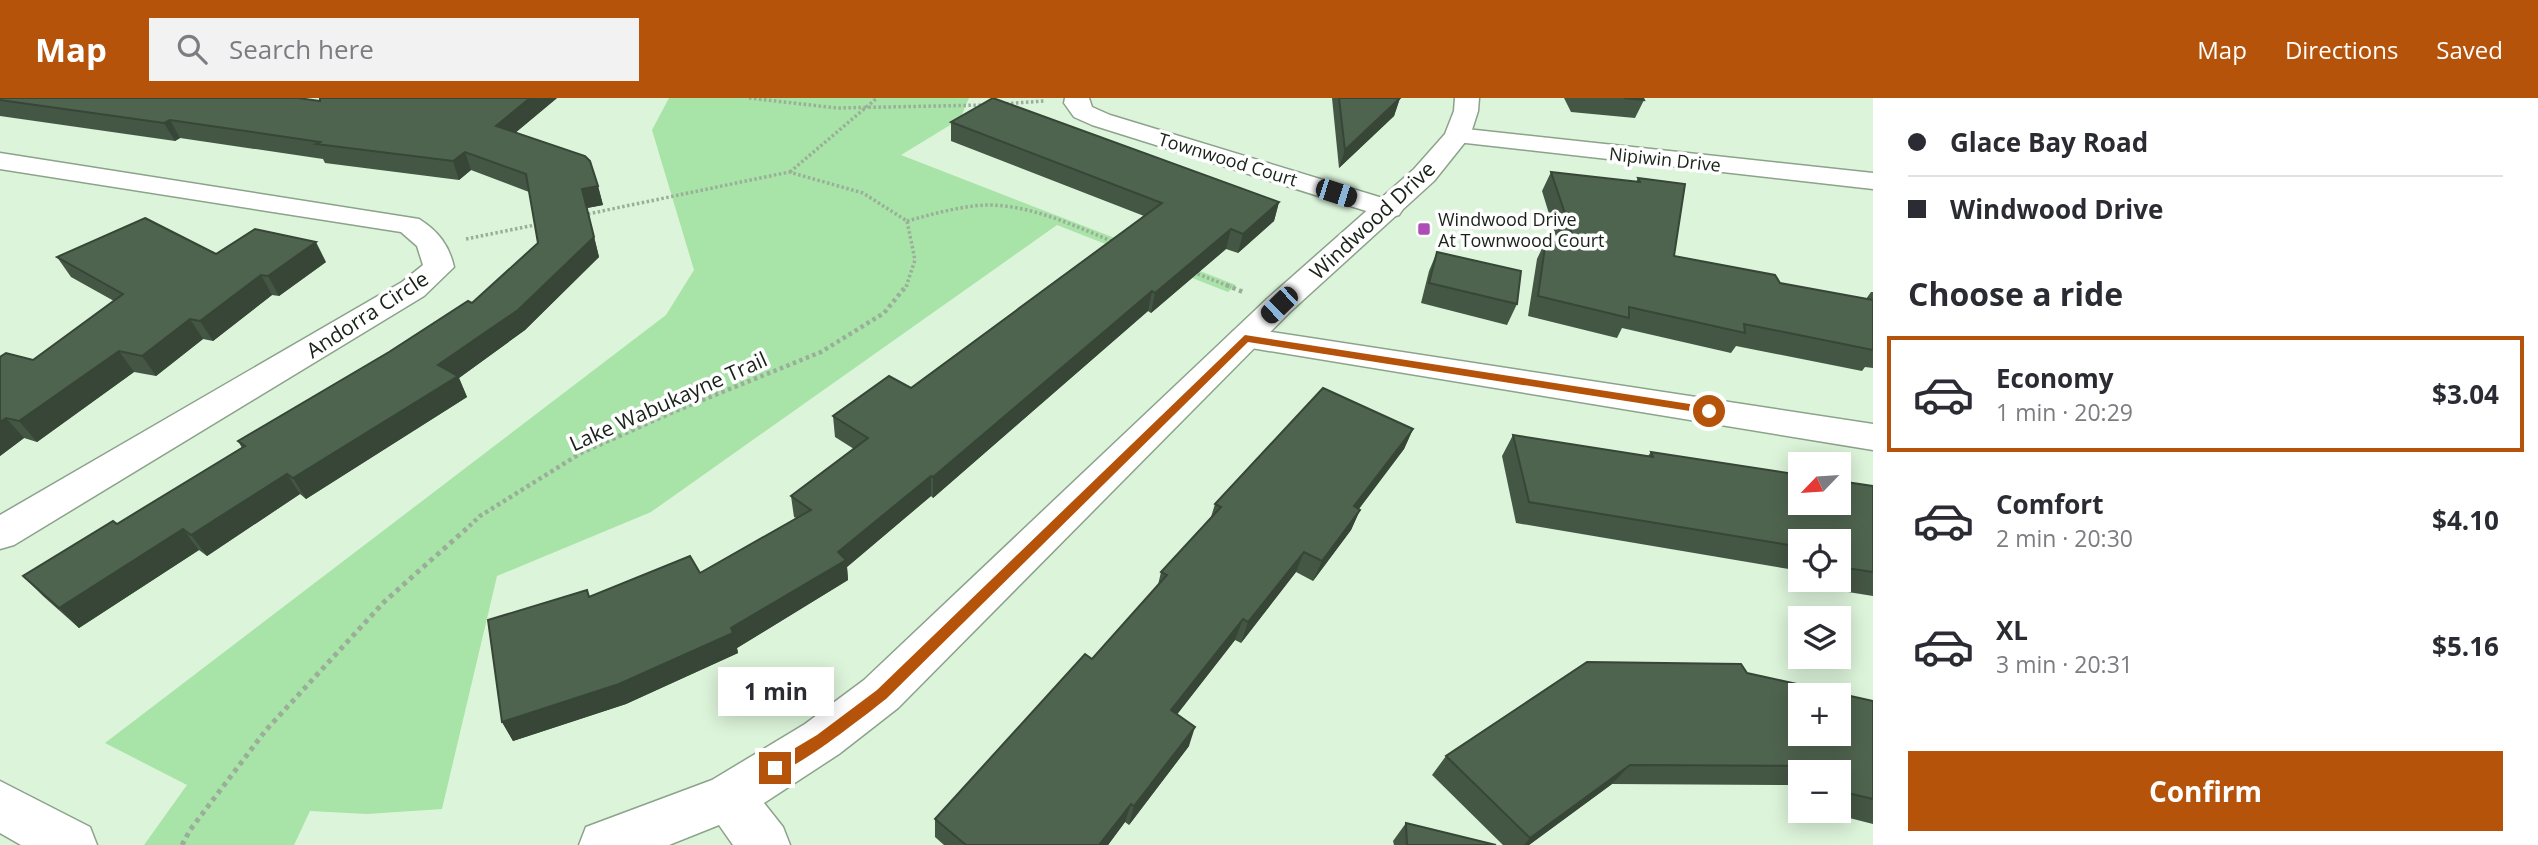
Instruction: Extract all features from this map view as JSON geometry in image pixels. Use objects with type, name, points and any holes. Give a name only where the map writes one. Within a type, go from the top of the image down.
[{"type":"street","name":"Townwood Court","points":[[1077,98],[1076,103],[1083,112],[1101,120],[1388,209]]},
{"type":"street","name":"Windwood Drive","points":[[605,845],[729,797],[822,739],[881,694],[1279,305],[1424,175],[1457,136],[1466,111],[1467,98]]},
{"type":"street","name":"Nipiwin Drive","points":[[1457,136],[1873,181]]},
{"type":"street","name":"Andorra Circle","points":[[0,161],[410,225],[428,237],[436,251],[439,267],[413,289],[0,534]]},
{"type":"street","points":[[1245,338],[1873,436]]},
{"type":"street","points":[[729,797],[764,845]]},
{"type":"street","points":[[0,805],[71,845]]},
{"type":"path","points":[[749,98],[777,103],[903,110],[1077,98]]},
{"type":"path","points":[[789,173],[877,98]]},
{"type":"path","points":[[578,216],[789,173],[863,193],[908,221],[950,210],[996,206],[1040,213],[1128,247]]},
{"type":"path","name":"Lake Wabukayne Trail","points":[[182,845],[190,830],[266,730],[384,602],[480,516],[581,453],[673,412],[821,352],[884,313],[909,283],[915,260],[908,221]]},
{"type":"path","points":[[436,251],[459,241],[551,222]]},
{"type":"path","points":[[1191,271],[1279,305]]},
{"type":"green space","points":[[669,98],[969,98],[960,119],[901,155],[1236,285],[1228,292],[1057,225],[651,512],[497,576],[442,809],[367,814],[310,811],[294,845],[144,845],[187,785],[105,743],[666,315],[694,270],[652,130]]},
{"type":"building","points":[[0,98],[298,98],[320,101],[320,98],[530,98],[496,126],[585,156],[590,161],[598,186],[582,189],[594,237],[518,310],[438,365],[458,376],[293,478],[287,474],[191,535],[183,529],[59,608],[23,576],[113,521],[117,524],[245,446],[238,441],[389,352],[468,301],[472,303],[538,243],[526,174],[465,152],[453,161],[316,144],[320,142],[170,120],[164,123]]},
{"type":"building","points":[[993,98],[1279,202],[1243,234],[1231,229],[1155,293],[1152,291],[933,477],[838,552],[846,560],[731,628],[733,633],[619,684],[502,722],[488,620],[587,590],[589,597],[690,556],[700,573],[811,510],[791,496],[868,438],[833,416],[889,376],[911,388],[1162,203],[951,122]]},
{"type":"building","points":[[1339,98],[1400,98],[1345,150]]},
{"type":"building","points":[[1551,172],[1685,184],[1674,256],[1775,275],[1780,283],[1873,300],[1873,350],[1744,324],[1745,333],[1629,307],[1629,318],[1538,296],[1546,240],[1576,246]]},
{"type":"building","points":[[145,218],[216,254],[255,229],[316,242],[268,276],[261,275],[200,321],[190,319],[142,356],[119,351],[19,421],[6,418],[0,422],[0,357],[6,353],[33,360],[123,294],[57,257]]},
{"type":"building","points":[[1437,252],[1521,271],[1517,304],[1429,283]]},
{"type":"building","points":[[1323,388],[1413,429],[1354,506],[1360,510],[1322,561],[1304,552],[1248,622],[1243,619],[1171,710],[1195,727],[1134,806],[1131,804],[1099,845],[966,845],[935,819],[1085,654],[1092,659],[1167,575],[1161,572],[1221,507],[1215,504]]},
{"type":"building","points":[[1513,435],[1653,457],[1651,452],[1788,473],[1788,515],[1851,515],[1852,483],[1873,486],[1873,572],[1851,569],[1851,529],[1788,529],[1788,545],[1529,502]]},
{"type":"building","points":[[1587,662],[1741,664],[1747,673],[1792,683],[1788,683],[1788,746],[1851,746],[1851,696],[1873,701],[1873,799],[1851,794],[1851,760],[1788,760],[1788,766],[1630,765],[1530,838],[1446,756]]},
{"type":"building","points":[[1406,823],[1496,845],[1407,845]]},
{"type":"place","name":"Windwood Drive At Townwood Court","points":[[1424,229]]},
{"type":"route","points":[[775,768],[822,739],[881,694],[1245,338],[1709,411]]}]
